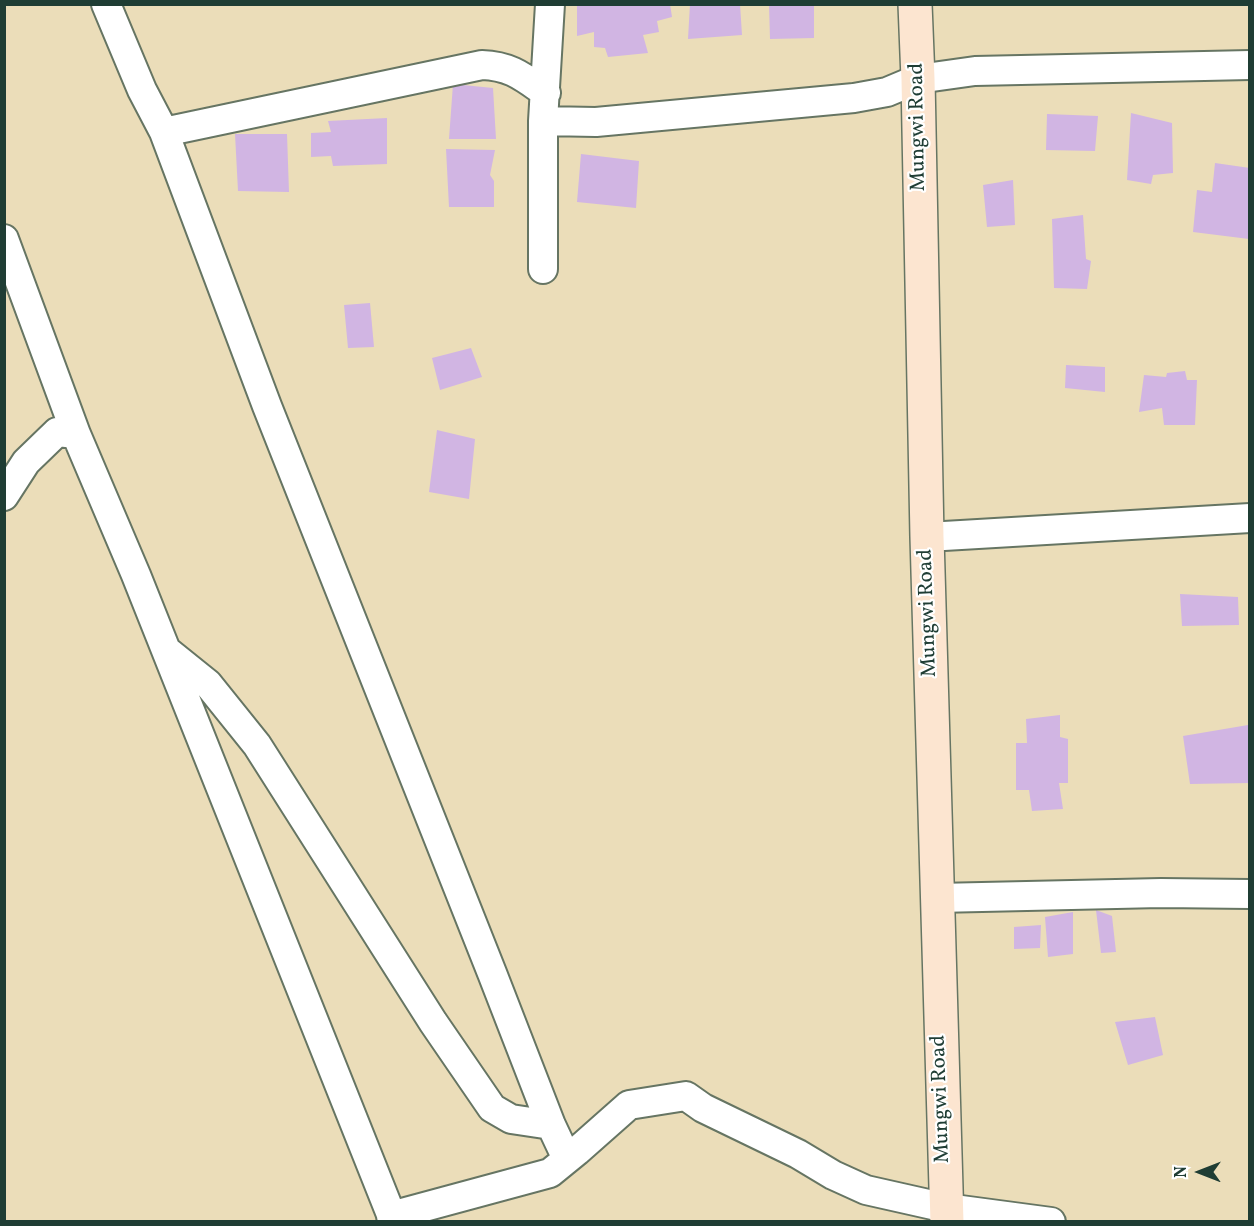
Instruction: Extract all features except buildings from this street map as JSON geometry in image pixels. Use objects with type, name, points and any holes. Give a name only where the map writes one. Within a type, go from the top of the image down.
[{"type":"main road","name":"Mungwi Road","points":[[915,4],[946,1215]]},
{"type":"street","points":[[106,4],[142,90],[164,132],[267,406],[488,962],[550,1125],[567,1160]]},
{"type":"street","points":[[543,269],[544,107],[550,4]]},
{"type":"street","points":[[164,132],[482,64],[515,71],[544,107],[596,122],[854,98],[887,92],[918,79],[975,71],[1250,65]]},
{"type":"street","points":[[4,238],[76,434],[165,650],[392,1219],[550,1173],[629,1105],[686,1096],[703,1108],[866,1190],[946,1215],[1050,1221]]},
{"type":"street","points":[[4,496],[26,462],[57,432],[76,434]]},
{"type":"street","points":[[927,537],[1250,518]]},
{"type":"street","points":[[165,650],[208,684],[257,745],[433,1022],[492,1108],[511,1119],[550,1125]]},
{"type":"street","points":[[937,898],[1224,892],[1250,894]]}]
